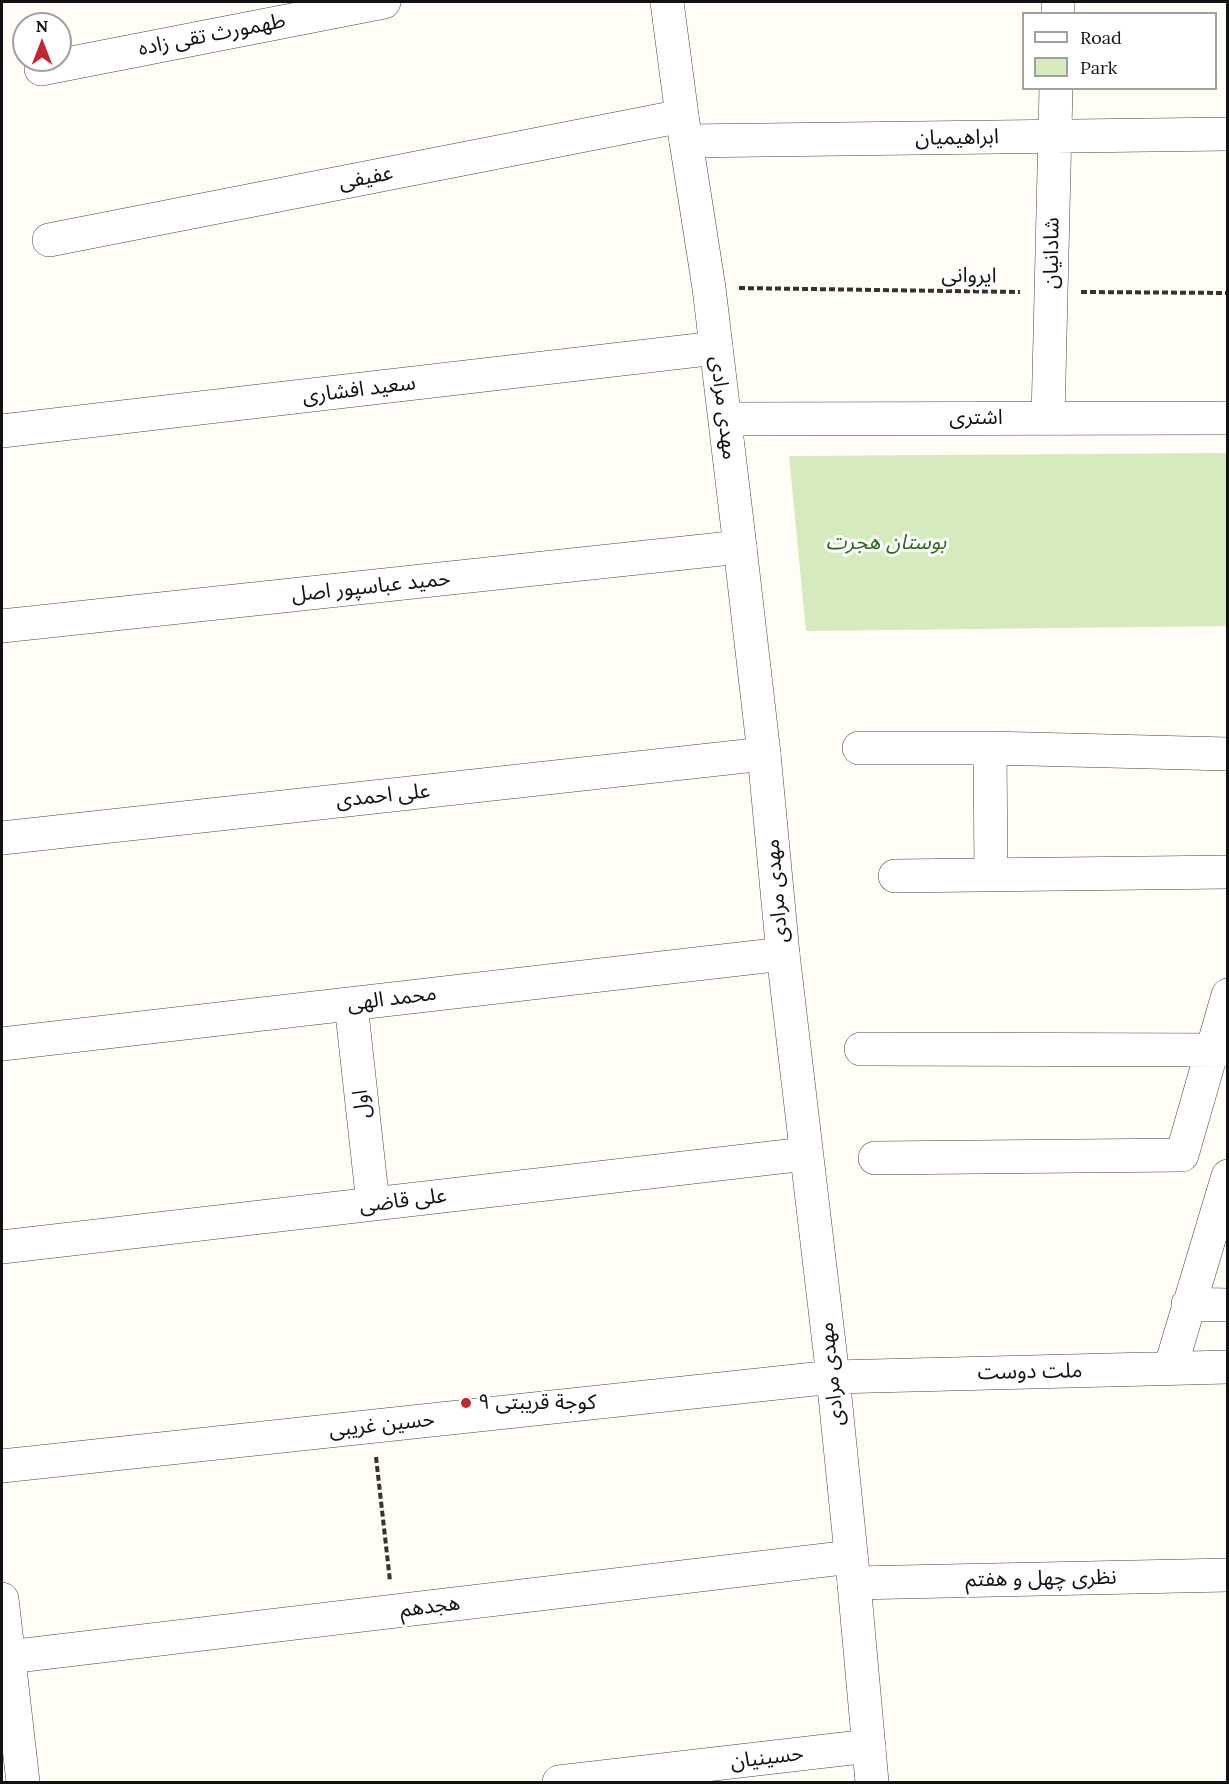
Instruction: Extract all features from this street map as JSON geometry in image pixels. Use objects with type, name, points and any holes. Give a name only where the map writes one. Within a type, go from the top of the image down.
[{"type":"street","name":"طهمورث تقی زاده","points":[[72,63],[384,2]]},
{"type":"street","name":"مهدی مرادی","points":[[666,2],[709,288],[764,754],[805,1154],[833,1377],[872,1782]]},
{"type":"street","name":"شادانیان","points":[[1048,418],[1056,90]]},
{"type":"street","name":"ابراهیمیان","points":[[684,128],[1055,137],[1227,135]]},
{"type":"street","name":"عفیفی","points":[[49,240],[684,128]]},
{"type":"street","name":"سعید افشاری","points":[[2,431],[716,348]]},
{"type":"street","name":"اشتری","points":[[725,419],[1227,418]]},
{"type":"street","name":"حمید عباسپور اصل","points":[[2,626],[740,547]]},
{"type":"street","points":[[859,748],[990,748],[1227,754]]},
{"type":"street","points":[[990,748],[992,875]]},
{"type":"street","name":"علی احمدی","points":[[2,838],[764,754]]},
{"type":"street","points":[[895,876],[1227,872]]},
{"type":"street","name":"محمد الهی","points":[[2,1044],[783,954]]},
{"type":"street","points":[[875,1158],[1182,1155],[1219,1050],[1227,995]]},
{"type":"street","name":"اول","points":[[351,1004],[373,1204]]},
{"type":"street","points":[[861,1049],[1219,1050]]},
{"type":"street","name":"علی قاضی","points":[[2,1247],[805,1154]]},
{"type":"street","points":[[1170,1369],[1188,1304],[1225,1194]]},
{"type":"street","points":[[1188,1304],[1227,1305]]},
{"type":"street","name":"ملت دوست","points":[[833,1377],[1227,1368]]},
{"type":"street","name":"حسین غریبی","points":[[2,1466],[833,1377]]},
{"type":"street","name":"نظری چهل و هفتم","points":[[853,1570],[1227,1575]]},
{"type":"street","name":"هجدهم","points":[[8,1657],[394,1611],[853,1570]]},
{"type":"street","points":[[2,1599],[23,1782]]},
{"type":"street","name":"حسینیان","points":[[559,1782],[869,1746]]},
{"type":"path","name":"ایروانی","points":[[709,288],[1227,294]]},
{"type":"path","points":[[373,1426],[394,1611]]},
{"type":"green space","name":"بوستان هجرت","points":[[1227,453],[1227,626],[806,631],[789,456]]},
{"type":"place","name":"۹ کوجة قریبتی","points":[[466,1403]]}]
